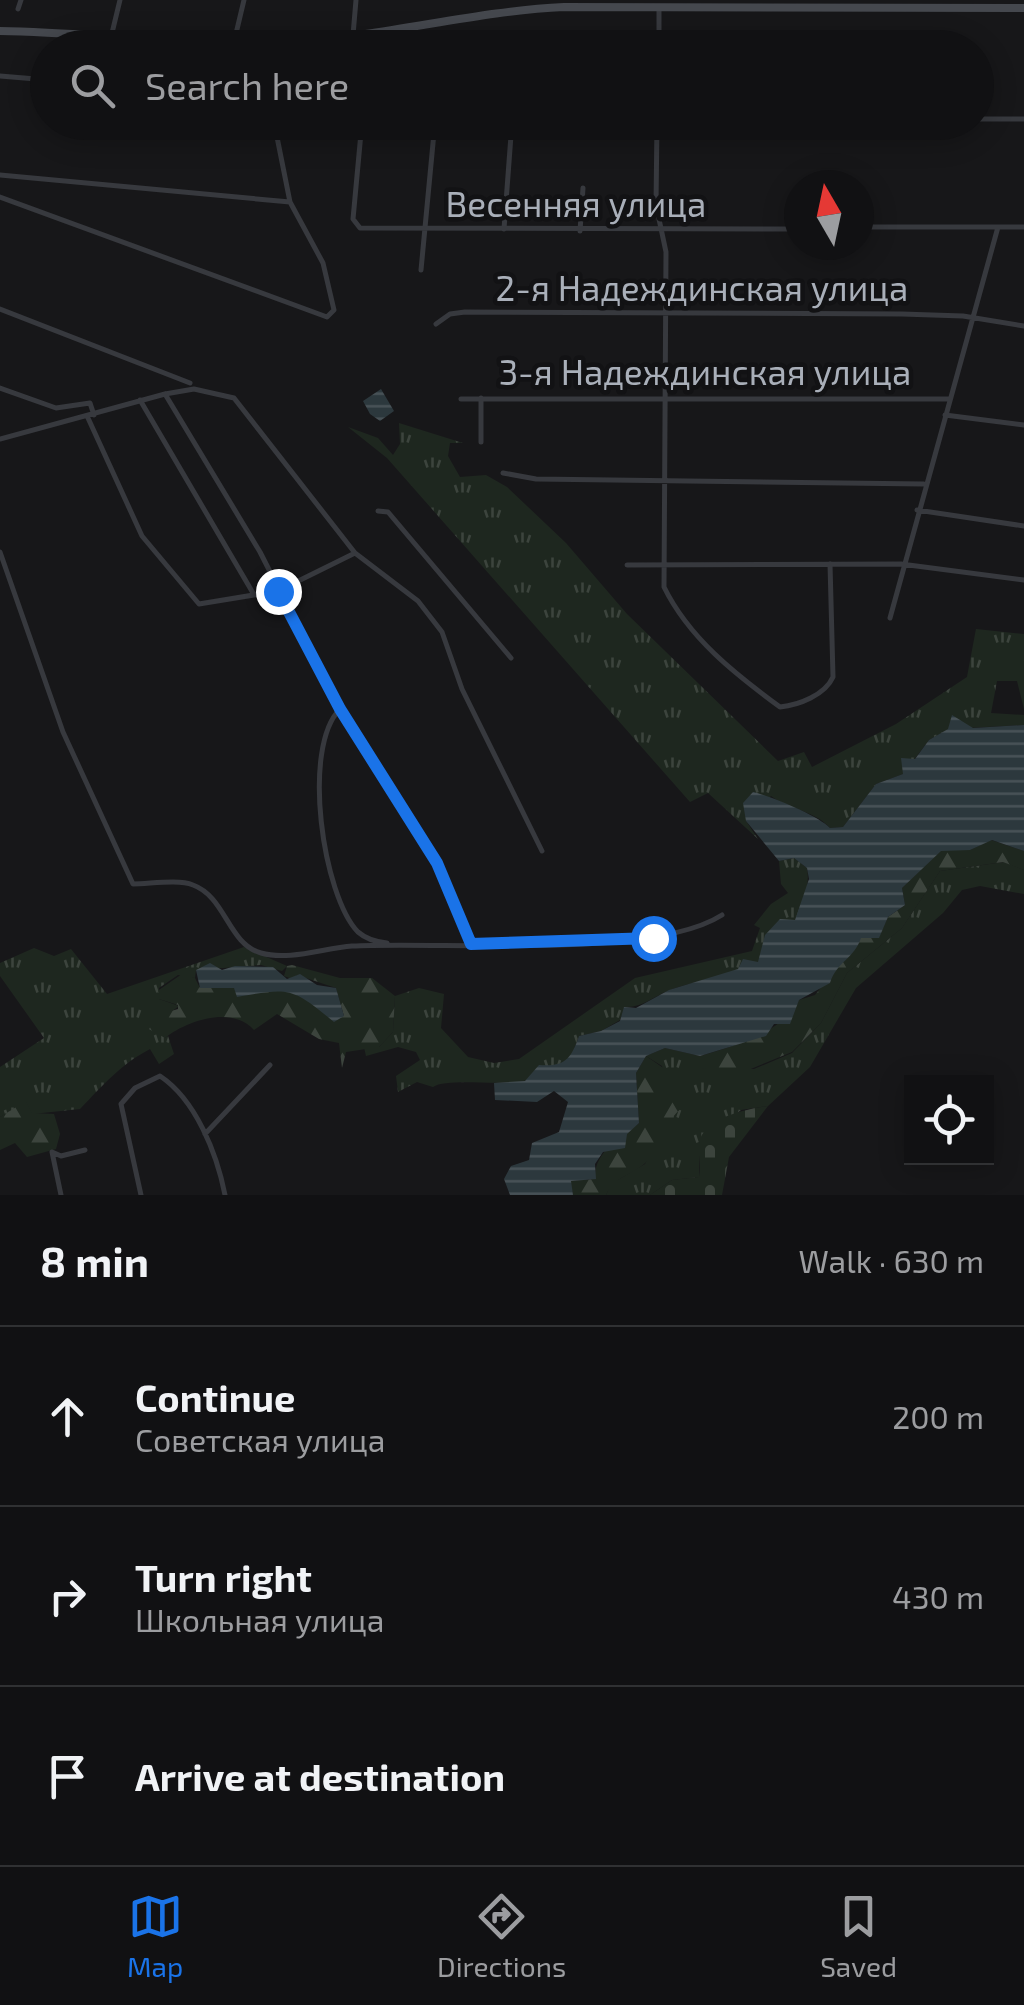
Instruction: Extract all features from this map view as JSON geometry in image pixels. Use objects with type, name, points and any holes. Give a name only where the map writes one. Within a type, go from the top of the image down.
[{"type":"street","points":[[18,9],[21,0]]},
{"type":"street","points":[[113,30],[120,0]]},
{"type":"street","points":[[237,30],[244,0]]},
{"type":"street","points":[[353,30],[356,0]]},
{"type":"street","points":[[385,30],[564,3],[1024,8]]},
{"type":"street","points":[[659,7],[659,30]]},
{"type":"street","points":[[0,31],[30,32]]},
{"type":"street","points":[[0,76],[30,78]]},
{"type":"street","points":[[994,118],[1024,119]]},
{"type":"street","points":[[0,197],[327,316],[334,310],[323,263],[290,202],[278,140]]},
{"type":"street","name":"Весенняя улица","points":[[361,140],[354,224],[504,230],[784,228]]},
{"type":"street","points":[[421,270],[433,140]]},
{"type":"street","points":[[504,230],[511,140]]},
{"type":"street","points":[[657,140],[656,205],[666,252],[661,480],[664,587],[674,608],[730,670],[780,706],[824,690],[833,677],[830,564]]},
{"type":"street","points":[[0,175],[290,202]]},
{"type":"street","points":[[580,230],[584,188]]},
{"type":"street","points":[[874,227],[1024,227]]},
{"type":"street","points":[[890,618],[998,227]]},
{"type":"street","points":[[0,310],[190,383]]},
{"type":"street","name":"2-я Надеждинская улица","points":[[436,324],[450,314],[464,312],[902,314],[1024,326]]},
{"type":"street","points":[[0,388],[56,408],[90,404],[91,416],[142,536],[198,604],[278,591],[355,554]]},
{"type":"street","points":[[0,438],[164,394],[209,390],[234,398],[355,554],[418,601],[442,632],[462,689],[542,851]]},
{"type":"street","points":[[164,394],[260,552],[340,709],[437,863],[471,944]]},
{"type":"street","points":[[480,442],[482,398]]},
{"type":"street","name":"3-я Надеждинская улица","points":[[461,399],[948,399]]},
{"type":"street","points":[[140,400],[253,593]]},
{"type":"street","points":[[945,414],[1024,425]]},
{"type":"street","points":[[503,473],[536,479],[924,484]]},
{"type":"street","points":[[917,510],[1024,526]]},
{"type":"street","points":[[378,511],[388,512],[512,658]]},
{"type":"street","points":[[0,552],[63,732],[132,884],[191,884],[212,896],[252,950],[288,954],[352,946],[653,938],[707,925],[722,915]]},
{"type":"street","points":[[627,565],[902,564],[1024,580]]},
{"type":"street","points":[[340,709],[317,765],[328,858],[354,928],[378,942],[412,946]]},
{"type":"street","points":[[205,1134],[270,1065]]},
{"type":"street","points":[[142,1195],[121,1104],[135,1088],[160,1076],[177,1087],[205,1134],[226,1195]]},
{"type":"street","points":[[61,1195],[52,1152],[61,1156],[85,1150]]},
{"type":"green space","points":[[399,423],[463,443],[450,443],[448,456],[460,477],[486,475],[507,487],[566,543],[627,614],[778,761],[804,752],[812,767],[896,724],[967,677],[976,629],[1024,634],[1024,709],[1017,681],[997,681],[991,713],[1024,715],[1024,725],[949,729],[929,740],[903,774],[876,784],[843,827],[830,828],[817,817],[771,796],[746,821],[758,839],[708,793],[690,802],[387,458],[348,427],[378,438],[393,455],[400,444]]},
{"type":"green space","points":[[991,840],[1024,851],[1024,870],[1003,862],[940,871],[902,928],[847,973],[821,1023],[792,1052],[741,1073],[700,1068],[700,1056],[770,1029],[799,1000],[815,995],[860,938],[879,937],[888,917],[905,905],[902,888],[941,850],[970,850]]},
{"type":"green space","points":[[794,858],[807,868],[806,894],[787,933],[768,954],[738,972],[679,987],[642,1004],[625,1007],[620,1020],[601,1031],[579,1036],[571,1057],[539,1076],[518,1082],[433,1087],[417,1082],[398,1092],[396,1076],[420,1060],[416,1052],[398,1047],[366,1056],[364,1047],[379,1047],[393,1032],[395,996],[419,988],[444,994],[441,1028],[468,1057],[494,1063],[519,1059],[635,978],[752,951],[760,928],[754,925],[771,904],[788,893],[781,884],[779,861]]},
{"type":"green space","points":[[1004,862],[1024,870],[1024,894],[980,886],[962,890],[943,913],[856,988],[810,1067],[768,1106],[741,1110],[699,1143],[699,1177],[672,1180],[650,1195],[606,1195],[611,1184],[645,1164],[672,1113],[662,1066],[646,1056],[665,1048],[700,1056],[700,1068],[754,1069],[792,1053],[821,1023],[847,973],[902,928],[940,871]]},
{"type":"green space","points":[[244,947],[287,966],[282,971],[261,965],[196,970],[195,978],[178,975],[159,988],[159,999],[179,1006],[171,1012],[165,1038],[168,1036],[174,1054],[159,1064],[150,1049],[113,1076],[80,1109],[32,1114],[26,1102],[0,1117],[0,1067],[44,1038],[0,976],[0,963],[34,948],[54,956],[71,949],[107,994]]},
{"type":"green space","points":[[287,966],[340,978],[372,978],[395,996],[393,1032],[379,1047],[346,1052],[342,1068],[339,1043],[319,1039],[277,1014],[254,1030],[245,1022],[222,1017],[197,1021],[165,1038],[147,1028],[151,1017],[178,1009],[178,1005],[159,999],[156,992],[182,974],[195,978],[200,988],[234,988],[246,995],[269,988],[282,990],[344,1016],[336,988],[297,975],[292,979],[284,976]]},
{"type":"green space","points":[[646,1056],[685,1083],[688,1103],[669,1123],[648,1160],[615,1183],[606,1195],[573,1195],[570,1181],[595,1179],[603,1153],[639,1123],[636,1073]]},
{"type":"green space","points":[[26,1101],[32,1113],[54,1114],[60,1134],[56,1149],[27,1157],[15,1143],[0,1150],[0,1117]]},
{"type":"green space","points":[[768,1106],[729,1157],[722,1195],[650,1195],[672,1180],[699,1177],[699,1144],[702,1135],[717,1121]]},
{"type":"shaded area","points":[[381,389],[394,411],[380,421],[370,414],[363,401]]},
{"type":"shaded area","points":[[952,715],[973,728],[1024,725],[1024,851],[992,840],[970,850],[941,851],[902,888],[905,905],[888,917],[879,938],[861,938],[830,983],[799,1000],[790,1024],[774,1024],[766,1036],[700,1056],[665,1048],[646,1056],[636,1073],[639,1123],[627,1134],[625,1148],[603,1152],[595,1164],[596,1179],[571,1181],[573,1195],[510,1195],[504,1179],[511,1166],[529,1160],[532,1143],[559,1132],[568,1102],[554,1091],[537,1102],[495,1100],[494,1083],[525,1081],[539,1065],[561,1063],[570,1056],[579,1036],[620,1021],[624,1007],[636,1008],[669,990],[738,969],[743,959],[758,962],[765,935],[780,919],[795,920],[809,879],[807,868],[794,858],[779,861],[746,821],[743,803],[753,792],[794,807],[830,828],[843,827],[876,784],[903,774],[901,758],[915,759],[929,740],[948,729]]},
{"type":"shaded area","points":[[210,963],[222,970],[235,966],[273,967],[287,979],[300,974],[317,985],[336,988],[344,1016],[334,1022],[298,996],[279,991],[237,997],[234,988],[200,988],[196,970]]},
{"type":"route","points":[[278,591],[340,709],[437,863],[471,944],[653,938]]}]
